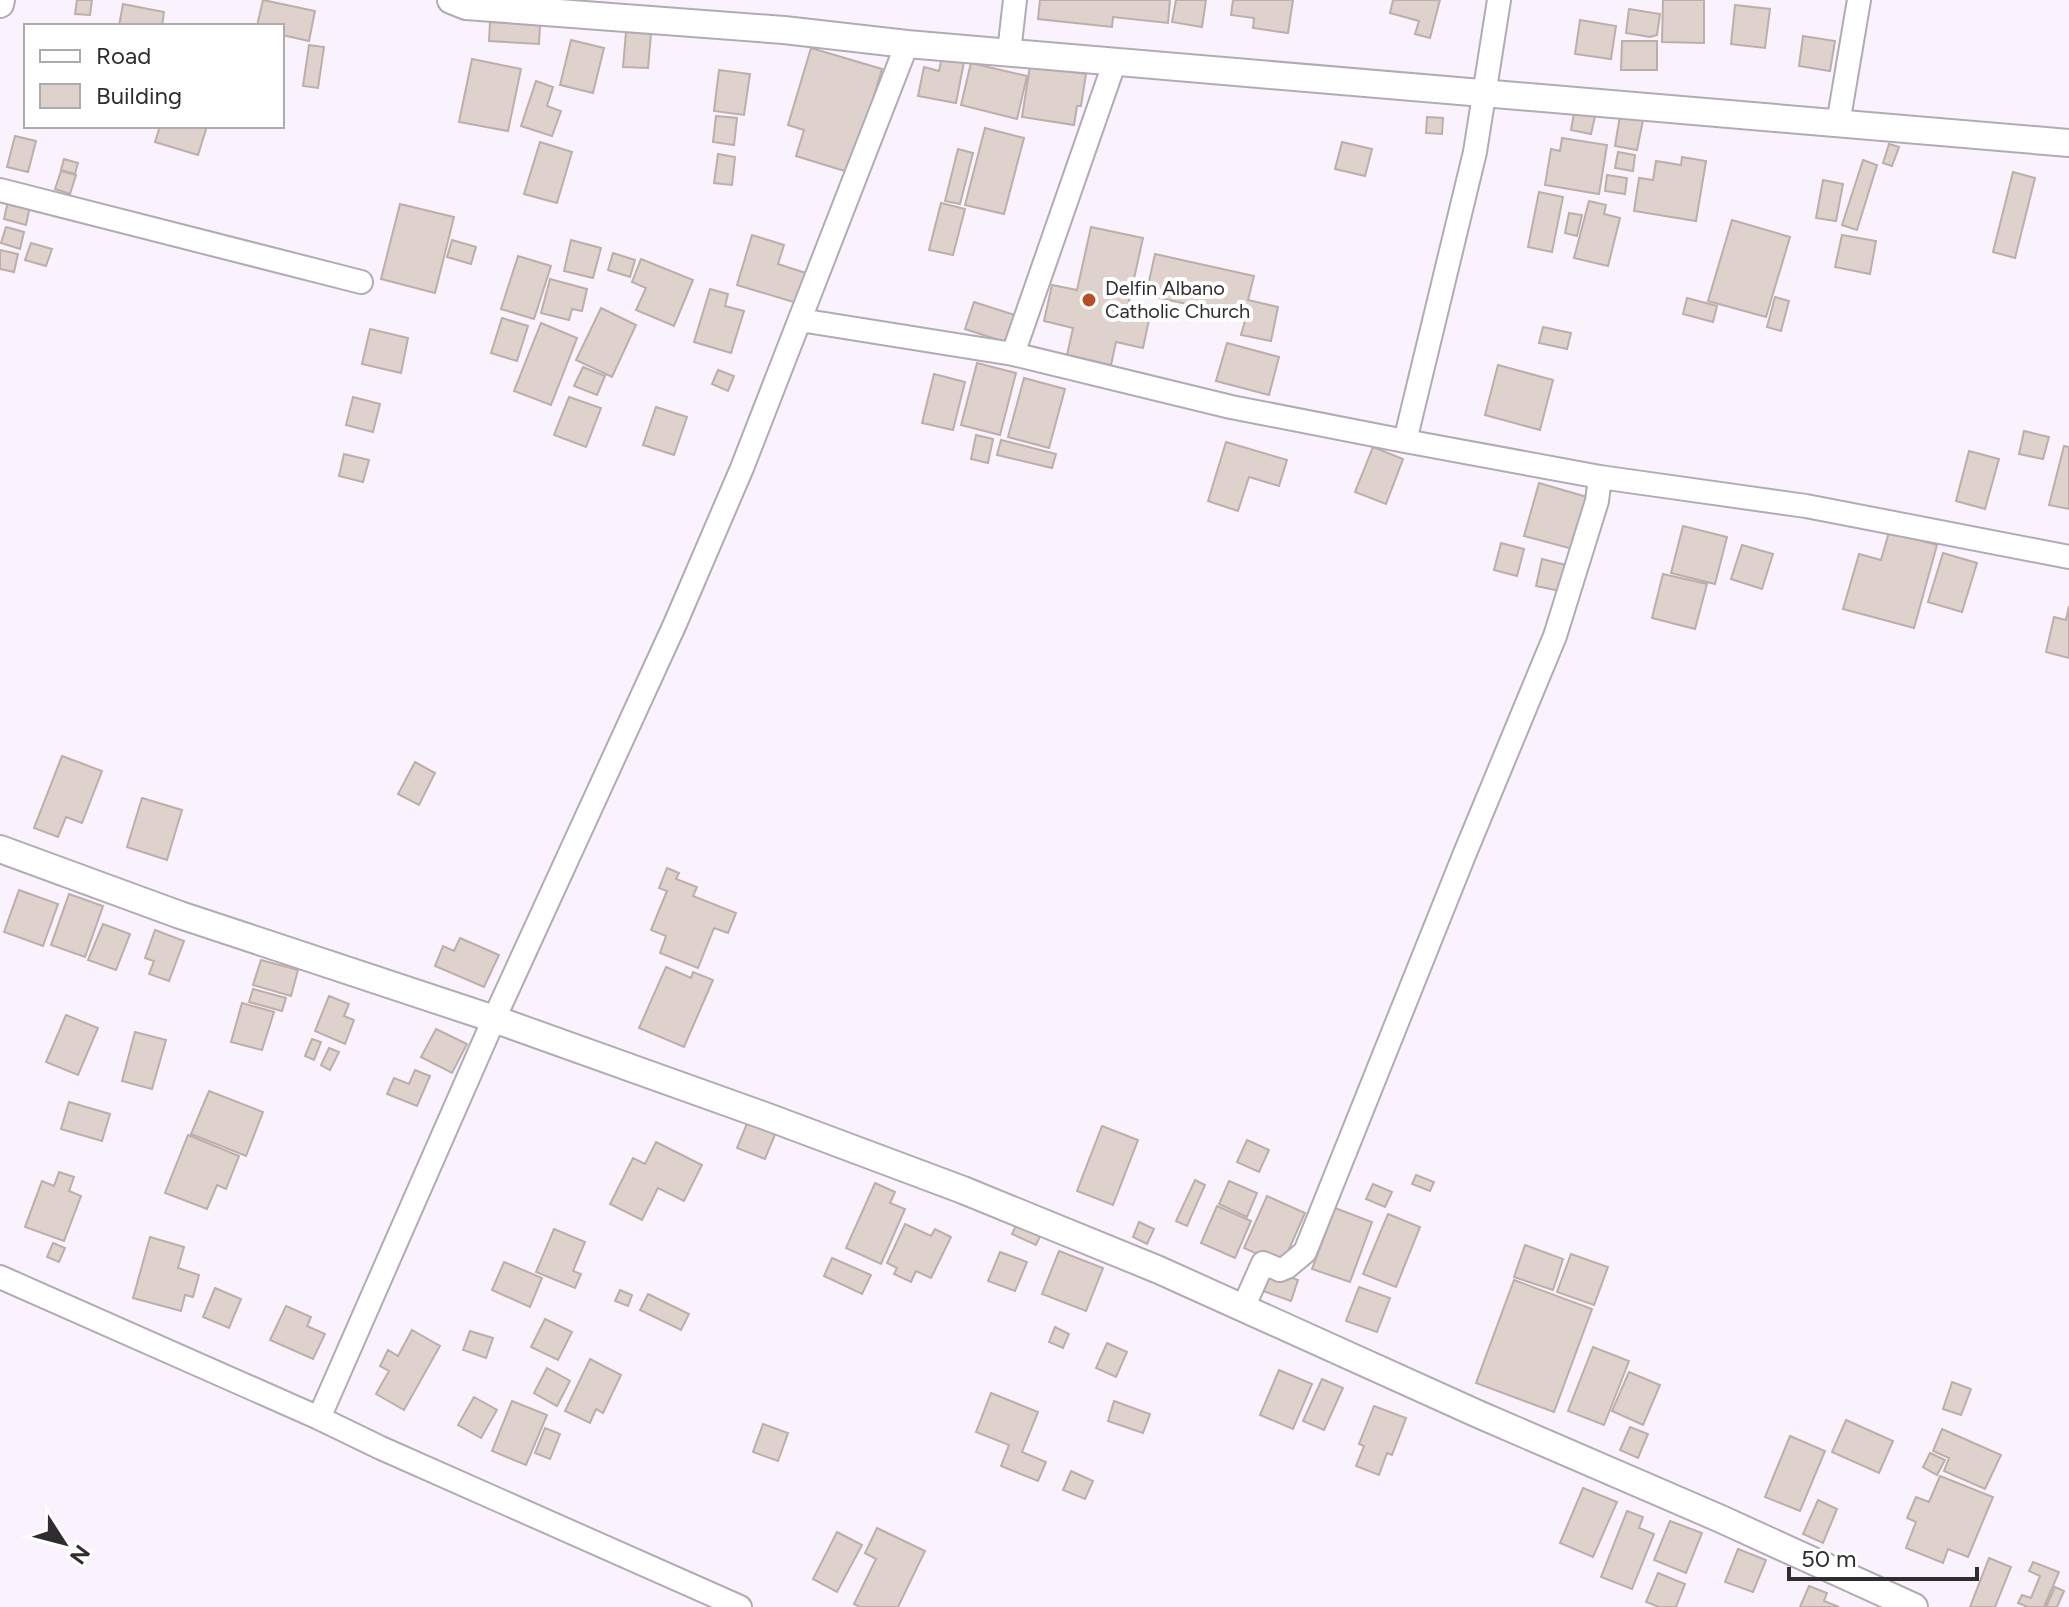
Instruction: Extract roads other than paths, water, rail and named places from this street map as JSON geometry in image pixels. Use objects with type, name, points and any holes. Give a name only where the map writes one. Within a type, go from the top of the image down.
[{"type":"street","points":[[451,0],[466,6],[652,10],[907,44],[2069,143]]},
{"type":"street","points":[[1009,52],[1015,0]]},
{"type":"street","points":[[1405,441],[1475,152],[1499,0]]},
{"type":"street","points":[[1838,124],[1859,0]]},
{"type":"street","points":[[319,1418],[494,1019],[675,624],[742,468],[907,44]]},
{"type":"street","points":[[1013,354],[1115,61]]},
{"type":"street","points":[[0,190],[361,282]]},
{"type":"street","points":[[800,320],[1013,354],[1231,407],[1405,441],[1600,477],[1806,506],[2069,557]]},
{"type":"street","points":[[1243,1308],[1263,1263],[1280,1270],[1305,1252],[1555,636],[1597,501],[1600,477]]},
{"type":"street","points":[[0,849],[180,915],[494,1019],[963,1190],[1159,1270],[1914,1607]]},
{"type":"street","points":[[0,1277],[740,1607]]},
{"type":"place","name":"Delfin Albano Catholic Church","points":[[1089,300]]}]
